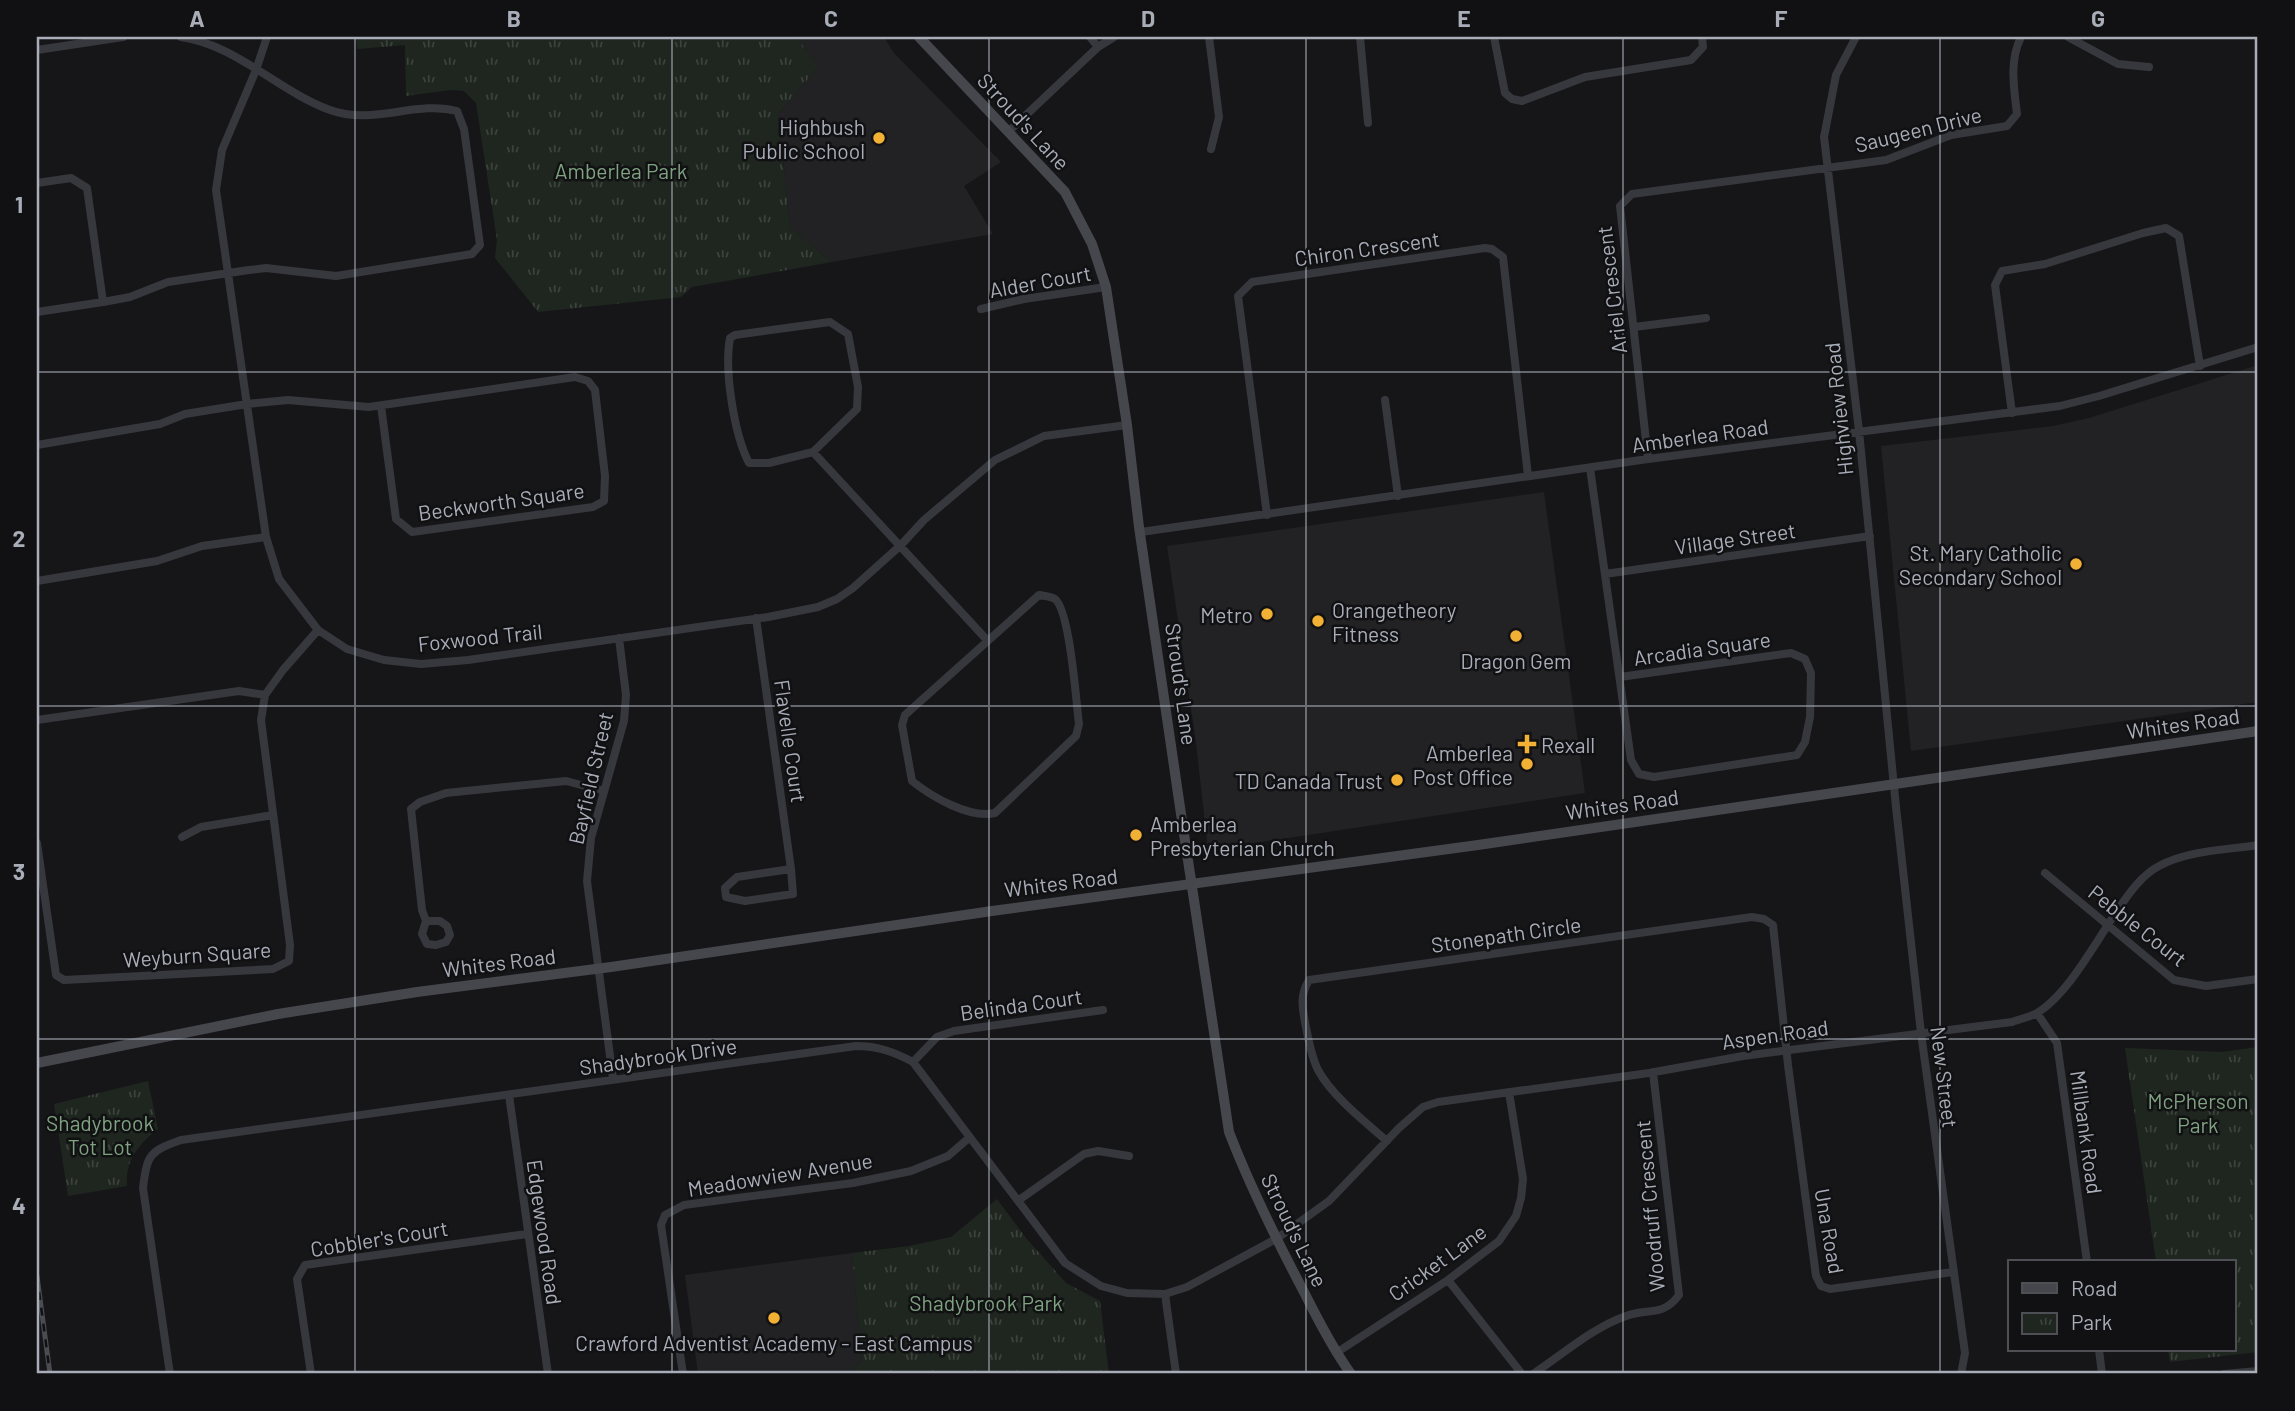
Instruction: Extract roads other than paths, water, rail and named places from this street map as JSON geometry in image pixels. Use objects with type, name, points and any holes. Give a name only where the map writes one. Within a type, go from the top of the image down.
[{"type":"main road","name":"Stroud's Lane","points":[[919,37],[1065,192],[1093,244],[1105,287],[1127,425],[1229,1132],[1252,1191],[1276,1239],[1336,1353],[1351,1374]]},
{"type":"main road","name":"Whites Road","points":[[41,1062],[278,1014],[417,992],[2258,731]]},
{"type":"street","points":[[37,50],[123,37]]},
{"type":"street","points":[[37,312],[130,297],[168,282],[266,268],[336,276],[472,254],[480,245],[464,129],[457,111],[442,107],[373,116],[342,112],[305,98],[216,46],[181,37]]},
{"type":"street","name":"Foxwood Trail","points":[[267,37],[222,150],[216,190],[266,537],[279,579],[318,630],[347,649],[384,660],[421,663],[468,660],[818,607],[853,588],[901,545],[924,520],[995,460],[1044,436],[1127,425]]},
{"type":"street","points":[[1090,37],[1098,47]]},
{"type":"street","points":[[1009,131],[1098,47],[1114,37]]},
{"type":"street","points":[[1209,37],[1219,117],[1211,149]]},
{"type":"street","points":[[1360,37],[1367,123]]},
{"type":"street","points":[[1494,37],[1505,93],[1512,100],[1522,101],[1584,77],[1691,60],[1703,47],[1702,37]]},
{"type":"street","name":"Highview Road","points":[[1856,37],[1836,75],[1824,137],[1859,431],[1894,784]]},
{"type":"street","name":"Saugeen Drive","points":[[1828,167],[1886,160],[1951,135],[2007,126],[2017,114],[2013,64],[2015,47],[2021,37]]},
{"type":"street","points":[[2068,37],[2118,64],[2148,67]]},
{"type":"street","name":"Ariel Crescent","points":[[1648,459],[1619,206],[1632,194],[1828,167]]},
{"type":"street","points":[[37,183],[71,178],[87,188],[103,302]]},
{"type":"street","points":[[2012,413],[1994,285],[1997,277],[2002,271],[2045,264],[2143,233],[2166,228],[2179,236],[2200,366]]},
{"type":"street","name":"Chiron Crescent","points":[[1267,515],[1238,296],[1252,282],[1492,249],[1503,257],[1528,476]]},
{"type":"street","name":"Alder Court","points":[[981,309],[1024,299],[1105,287]]},
{"type":"street","points":[[1634,327],[1706,318]]},
{"type":"street","points":[[830,322],[848,334],[858,387],[857,409],[813,452],[769,463],[748,463],[739,444],[727,355],[730,338],[735,335],[830,322]]},
{"type":"street","name":"Amberlea Road","points":[[1141,532],[1648,459],[2012,413],[2099,396],[2258,347]]},
{"type":"street","name":"Beckworth Square","points":[[37,445],[160,425],[185,414],[247,404],[288,400],[369,407],[576,377],[588,381],[595,390],[605,476],[604,501],[593,507],[412,533],[396,519],[381,406]]},
{"type":"street","points":[[1385,400],[1398,496]]},
{"type":"street","points":[[813,452],[987,640]]},
{"type":"street","name":"Arcadia Square","points":[[1590,468],[1631,760],[1639,774],[1654,777],[1797,755],[1805,742],[1810,717],[1811,673],[1805,659],[1791,653],[1620,677]]},
{"type":"street","name":"Village Street","points":[[1605,574],[1870,536]]},
{"type":"street","points":[[37,581],[158,561],[202,546],[266,537]]},
{"type":"street","points":[[1039,594],[1054,598],[1061,606],[1066,624],[1079,724],[1076,736],[995,813],[986,815],[975,814],[928,793],[912,781],[902,725],[905,715],[987,640],[1039,594]]},
{"type":"street","name":"Flavelle Court","points":[[756,618],[791,869],[793,894],[745,901],[726,897],[725,888],[737,877],[791,869]]},
{"type":"street","points":[[37,720],[239,691],[265,695],[318,630]]},
{"type":"street","name":"Bayfield Street","points":[[613,1079],[587,881],[592,838],[624,721],[626,695],[619,638]]},
{"type":"street","name":"Weyburn Square","points":[[37,843],[56,975],[64,979],[273,970],[289,961],[290,945],[261,720],[265,695]]},
{"type":"street","points":[[426,921],[422,910],[411,809],[420,802],[446,793],[566,781],[604,791]]},
{"type":"street","name":"New Street","points":[[1894,784],[1921,1033],[1965,1353],[1961,1374]]},
{"type":"street","points":[[183,837],[201,827],[273,815]]},
{"type":"street","name":"Aspen Road","points":[[1276,1239],[1329,1201],[1423,1107],[1438,1102],[1653,1072],[1786,1050],[2012,1022],[2037,1013],[2055,998],[2074,975],[2128,895],[2142,878],[2156,867],[2188,855],[2258,845]]},
{"type":"street","name":"Pebble Court","points":[[2045,873],[2174,980],[2206,986],[2258,979]]},
{"type":"street","name":"Stonepath Circle","points":[[1387,1141],[1326,1083],[1317,1068],[1307,1036],[1302,1002],[1302,992],[1309,980],[1752,917],[1764,919],[1773,925],[1786,1050]]},
{"type":"street","name":"Belinda Court","points":[[914,1062],[937,1037],[954,1031],[1104,1010]]},
{"type":"street","name":"Millbank Road","points":[[2037,1013],[2057,1044],[2087,1260]]},
{"type":"street","name":"Shadybrook Drive","points":[[170,1374],[143,1188],[146,1161],[156,1149],[181,1140],[856,1045],[874,1046],[914,1062]]},
{"type":"street","name":"Una Road","points":[[1786,1050],[1816,1276],[1821,1286],[1830,1289],[1953,1272]]},
{"type":"street","points":[[914,1062],[1065,1263],[1101,1286],[1127,1293],[1165,1294],[1187,1287],[1276,1239]]},
{"type":"street","name":"Woodruff Crescent","points":[[1533,1374],[1610,1322],[1671,1306],[1679,1295],[1653,1072]]},
{"type":"street","name":"Cricket Lane","points":[[1336,1353],[1448,1280],[1499,1241],[1516,1216],[1523,1179],[1509,1092]]},
{"type":"street","name":"Edgewood Road","points":[[509,1095],[548,1374]]},
{"type":"street","name":"Meadowview Avenue","points":[[683,1374],[661,1226],[665,1215],[684,1205],[853,1182],[911,1171],[948,1156],[970,1137]]},
{"type":"street","points":[[1018,1200],[1084,1154],[1098,1151],[1129,1156]]},
{"type":"street","name":"Cobbler's Court","points":[[311,1374],[297,1279],[304,1265],[527,1234]]},
{"type":"street","points":[[1448,1280],[1522,1374]]},
{"type":"street","points":[[1165,1294],[1176,1374]]},
{"type":"street","points":[[2099,1352],[2102,1374]]},
{"type":"street","points":[[2224,1374],[2258,1371]]},
{"type":"railway","points":[[37,1276],[50,1374]]},
{"type":"place","name":"Highbush Public School","points":[[879,138]]},
{"type":"place","name":"St. Mary Catholic Secondary School","points":[[2076,564]]},
{"type":"place","name":"Metro","points":[[1267,614]]},
{"type":"place","name":"Orangetheory Fitness","points":[[1318,621]]},
{"type":"place","name":"Dragon Gem","points":[[1516,636]]},
{"type":"place","name":"Rexall","points":[[1527,744]]},
{"type":"place","name":"Amberlea Post Office","points":[[1527,764]]},
{"type":"place","name":"TD Canada Trust","points":[[1397,780]]},
{"type":"place","name":"Amberlea Presbyterian Church","points":[[1136,835]]},
{"type":"place","name":"Crawford Adventist Academy - East Campus","points":[[774,1318]]},
{"type":"park label","name":"Amberlea Park","points":[[621,170]]},
{"type":"park label","name":"McPherson Park","points":[[2198,1112]]},
{"type":"park label","name":"Shadybrook Tot Lot","points":[[100,1134]]},
{"type":"park label","name":"Shadybrook Park","points":[[986,1302]]}]
